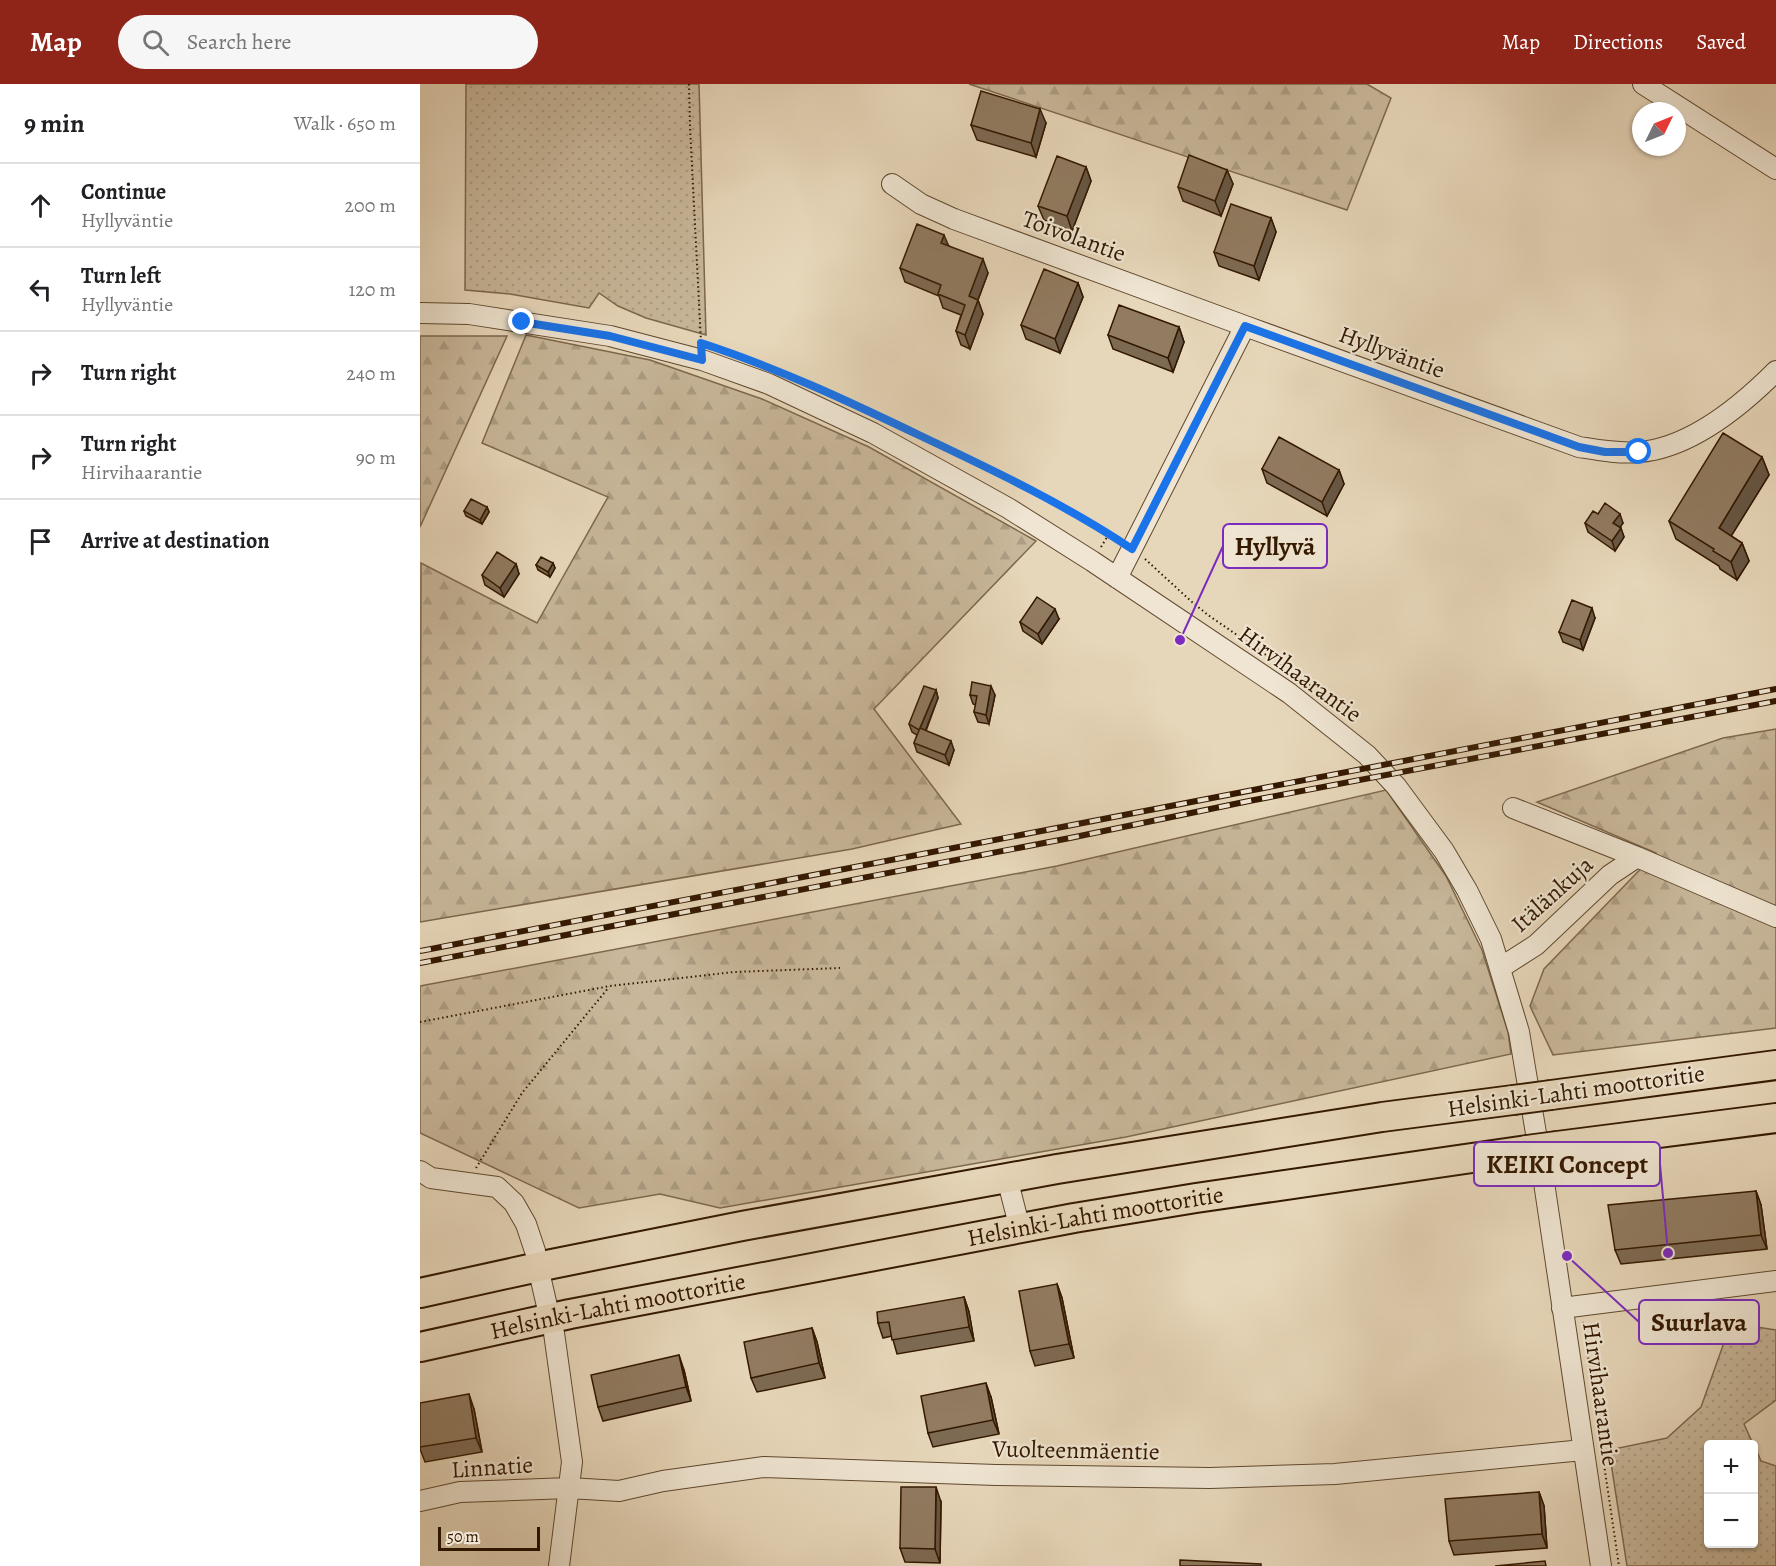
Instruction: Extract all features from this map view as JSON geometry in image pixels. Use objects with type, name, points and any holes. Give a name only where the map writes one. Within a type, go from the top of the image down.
[{"type":"highway","name":"Helsinki-Lahti moottoritie","points":[[420,1293],[742,1226],[1007,1178],[1382,1117],[1776,1065]]},
{"type":"highway","name":"Helsinki-Lahti moottoritie","points":[[420,1347],[570,1314],[1196,1197],[1654,1132],[1776,1118]]},
{"type":"highway","points":[[1654,1132],[1776,1136]]},
{"type":"street","points":[[1643,84],[1776,169]]},
{"type":"street","name":"Toivolantie","points":[[892,184],[921,204],[954,219],[1245,326]]},
{"type":"street","name":"Hirvihaarantie","points":[[420,313],[469,314],[610,336],[702,360],[769,384],[873,433],[985,494],[1117,578],[1289,693],[1367,755],[1396,786],[1444,850],[1467,890],[1491,939],[1519,1032],[1542,1169],[1571,1306],[1583,1450],[1600,1566]]},
{"type":"street","points":[[1117,578],[1245,326]]},
{"type":"street","name":"Hyllyväntie","points":[[1245,326],[1579,447],[1605,452],[1639,452],[1674,445],[1712,424],[1760,387],[1776,371]]},
{"type":"street","name":"Itälänkuja","points":[[1513,808],[1776,917]]},
{"type":"street","name":"Itälänkuja","points":[[1500,968],[1536,945],[1610,875],[1637,858]]},
{"type":"street","points":[[420,1171],[431,1178],[497,1187],[514,1203],[526,1224],[534,1251]]},
{"type":"street","points":[[1007,1178],[1020,1229]]},
{"type":"street","points":[[540,1276],[547,1306]]},
{"type":"street","points":[[1571,1306],[1776,1281]]},
{"type":"street","points":[[554,1333],[572,1462],[559,1566]]},
{"type":"street","name":"Vuolteenmäentie","points":[[569,1488],[619,1491],[663,1481],[764,1467],[996,1475],[1210,1478],[1335,1474],[1583,1450]]},
{"type":"street","name":"Linnatie","points":[[420,1501],[460,1492],[569,1488]]},
{"type":"path","points":[[689,84],[702,360]]},
{"type":"path","points":[[841,398],[1044,496],[1086,520],[1132,549],[1192,603],[1311,686],[1333,706]]},
{"type":"path","points":[[420,1022],[610,986],[734,972],[840,968]]},
{"type":"path","points":[[467,1183],[522,1093],[610,986]]},
{"type":"path","points":[[1571,1306],[1619,1566]]},
{"type":"green space","points":[[466,84],[699,84],[706,335],[646,318],[618,306],[599,293],[589,308],[510,294],[465,290]]},
{"type":"green space","points":[[969,84],[1367,84],[1391,98],[1347,210]]},
{"type":"green space","points":[[526,335],[650,360],[762,399],[869,447],[1036,541],[874,709],[961,824],[852,849],[420,922],[421,563],[537,623],[608,497],[482,443]]},
{"type":"green space","points":[[420,336],[507,336],[420,527]]},
{"type":"green space","points":[[1776,729],[1776,1028],[1553,1055],[1530,1006],[1544,969],[1656,853],[1537,802],[1723,738]]},
{"type":"green space","points":[[1386,790],[1446,876],[1482,950],[1508,1032],[1511,1054],[1126,1137],[720,1208],[660,1194],[579,1208],[420,1133],[420,986],[1057,866]]},
{"type":"green space","points":[[1731,1323],[1776,1330],[1776,1400],[1744,1424],[1751,1440],[1704,1440],[1704,1548],[1758,1548],[1758,1454],[1761,1461],[1776,1466],[1776,1566],[1627,1566],[1609,1450],[1667,1438],[1701,1407]]},
{"type":"building","points":[[981,91],[1040,109],[1031,143],[971,125]]},
{"type":"building","points":[[1189,155],[1227,170],[1215,201],[1178,187]]},
{"type":"building","points":[[1057,156],[1086,167],[1067,216],[1038,206]]},
{"type":"building","points":[[1231,204],[1271,218],[1254,266],[1214,252]]},
{"type":"building","points":[[917,224],[944,235],[941,243],[983,259],[969,296],[978,300],[965,335],[956,331],[965,305],[938,294],[941,285],[900,268]]},
{"type":"building","points":[[1044,269],[1078,283],[1055,339],[1021,325]]},
{"type":"building","points":[[1119,305],[1179,327],[1168,358],[1108,335]]},
{"type":"building","points":[[1723,433],[1762,457],[1719,528],[1742,543],[1731,562],[1669,521]]},
{"type":"building","points":[[1279,437],[1339,470],[1322,502],[1262,469]]},
{"type":"building","points":[[471,499],[487,507],[480,520],[464,511]]},
{"type":"building","points":[[1605,503],[1620,514],[1613,523],[1621,528],[1612,541],[1585,523],[1593,511],[1598,514]]},
{"type":"building","points":[[497,552],[516,564],[500,588],[482,575]]},
{"type":"building","points":[[541,557],[553,563],[548,572],[536,565]]},
{"type":"building","points":[[1037,597],[1055,609],[1038,634],[1020,622]]},
{"type":"building","points":[[1572,600],[1592,608],[1580,640],[1559,632]]},
{"type":"building","points":[[972,682],[991,686],[986,715],[974,712],[977,696],[970,695]]},
{"type":"building","points":[[924,686],[936,690],[919,730],[909,724]]},
{"type":"building","points":[[920,728],[951,741],[945,755],[914,743]]},
{"type":"building","points":[[1756,1191],[1761,1235],[1615,1250],[1608,1205]]},
{"type":"building","points":[[1057,1284],[1069,1344],[1030,1351],[1019,1291]]},
{"type":"building","points":[[964,1297],[969,1327],[892,1340],[889,1322],[878,1323],[877,1312]]},
{"type":"building","points":[[812,1328],[819,1363],[751,1378],[744,1342]]},
{"type":"building","points":[[679,1355],[686,1387],[598,1407],[591,1375]]},
{"type":"building","points":[[986,1383],[993,1420],[928,1433],[921,1396]]},
{"type":"building","points":[[469,1394],[476,1438],[420,1447],[420,1403]]},
{"type":"building","points":[[901,1487],[936,1487],[935,1549],[900,1548]]},
{"type":"building","points":[[1539,1492],[1542,1534],[1449,1541],[1445,1499]]},
{"type":"building","points":[[1180,1560],[1261,1564],[1261,1566],[1180,1566]]},
{"type":"building","points":[[1545,1561],[1546,1566],[1495,1566]]},
{"type":"railway","points":[[420,951],[1776,689]]},
{"type":"railway","points":[[420,963],[1776,701]]},
{"type":"place","name":"Hyllyvä","points":[[1180,640]]},
{"type":"place","name":"KEIKI Concept","points":[[1668,1253]]},
{"type":"place","name":"Suurlava","points":[[1567,1256]]},
{"type":"route","points":[[522,322],[610,336],[702,360],[701,343],[770,367],[851,403],[1038,493],[1132,549],[1245,326],[1579,447],[1605,452],[1639,452]]}]
